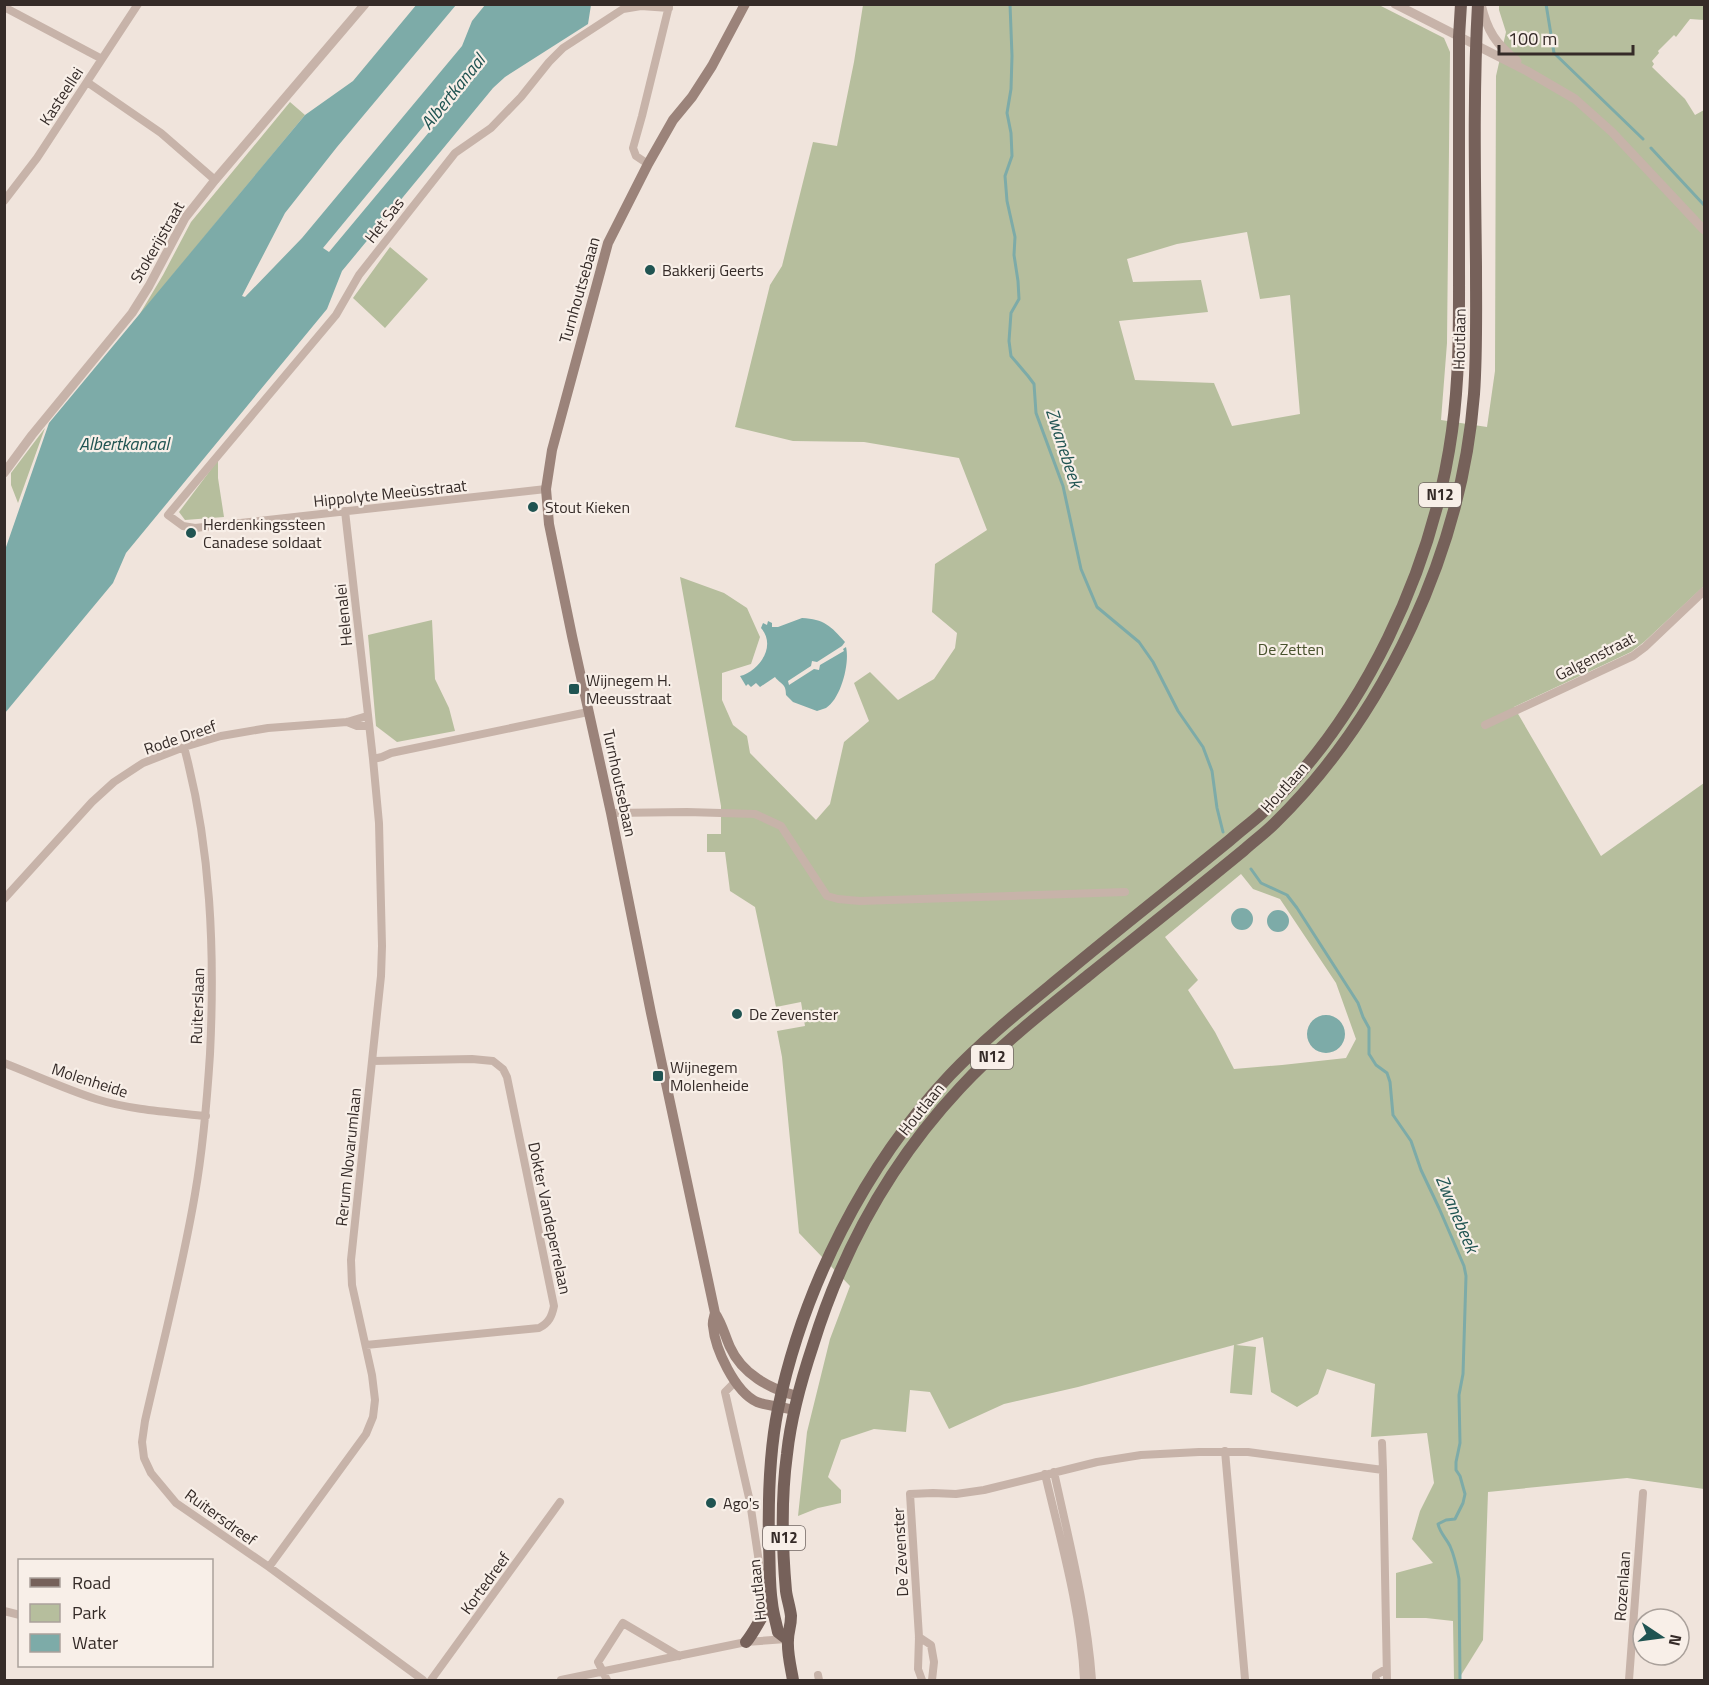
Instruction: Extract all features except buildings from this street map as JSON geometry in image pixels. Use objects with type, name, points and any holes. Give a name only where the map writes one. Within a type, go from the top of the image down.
[{"type":"main road","name":"Turnhoutsebaan","points":[[746,4],[712,66],[692,97],[673,120],[613,232],[552,450],[546,489],[549,524],[715,1312],[721,1321],[732,1351],[747,1370],[774,1389],[797,1396]]},
{"type":"main road","name":"Houtlaan","points":[[1461,4],[1459,37],[1459,343],[1456,395],[1452,433],[1435,515],[1402,609],[1382,651],[1351,703],[1316,753],[1262,813],[997,1030],[951,1074],[906,1126],[877,1167],[824,1268],[802,1324],[779,1406],[772,1449],[768,1523],[772,1603],[778,1632],[788,1639],[791,1627],[786,1593],[784,1483],[797,1396],[823,1311],[849,1251],[891,1175],[921,1134],[960,1088],[1017,1034],[1274,824],[1302,795],[1348,735],[1381,684],[1426,592],[1460,483],[1475,374],[1474,134],[1479,4]]},
{"type":"main road","name":"Turnhoutsebaan","points":[[715,1312],[712,1324],[718,1348],[736,1382],[757,1402],[794,1410]]},
{"type":"main road","points":[[736,1382],[747,1370]]},
{"type":"main road","points":[[746,1642],[772,1603]]},
{"type":"main road","name":"N12","points":[[788,1639],[793,1680]]},
{"type":"street","name":"Kasteellei","points":[[4,201],[37,158],[138,4]]},
{"type":"street","name":"Stokerijstraat","points":[[4,472],[132,313],[185,218],[365,4]]},
{"type":"street","points":[[1395,4],[1527,71],[1575,99],[1612,132],[1704,230]]},
{"type":"street","points":[[1479,4],[1496,42],[1527,71]]},
{"type":"street","name":"Het Sas","points":[[168,515],[336,315],[359,275],[455,153],[491,128],[521,98],[563,48],[623,9],[641,6],[669,6]]},
{"type":"street","points":[[648,164],[636,156],[633,150],[669,6]]},
{"type":"street","points":[[4,7],[102,59]]},
{"type":"street","points":[[87,82],[161,133],[215,180]]},
{"type":"street","name":"Hippolyte Meeùsstraat","points":[[168,515],[183,526],[195,528],[546,489]]},
{"type":"street","name":"Helenalei","points":[[345,511],[367,716]]},
{"type":"street","name":"Galgenstraat","points":[[1485,725],[1633,656],[1704,591]]},
{"type":"street","points":[[373,755],[588,712]]},
{"type":"street","name":"Rode Dreef","points":[[4,899],[92,802],[114,782],[143,763],[184,747],[243,732],[347,722],[367,716]]},
{"type":"street","name":"Rerum Novarumlaan","points":[[269,1567],[366,1434],[373,1417],[375,1400],[366,1345],[352,1285],[351,1260],[381,976],[382,946],[379,823],[367,716]]},
{"type":"street","name":"Rode Dreef","points":[[347,722],[357,726],[369,726]]},
{"type":"street","name":"Ruiterslaan","points":[[180,1266],[195,1194],[206,1116],[212,1019],[212,946],[207,872],[193,779],[184,747]]},
{"type":"street","points":[[611,813],[755,814],[781,826],[827,896],[838,899],[860,901],[1125,892]]},
{"type":"street","name":"Dokter Vandeperrelaan","points":[[366,1345],[539,1328],[546,1324],[554,1306],[507,1077],[503,1069],[493,1061],[482,1060],[372,1061]]},
{"type":"street","name":"Molenheide","points":[[4,1063],[95,1099],[137,1109],[206,1116]]},
{"type":"street","name":"Ruitersdreef","points":[[180,1266],[142,1442],[144,1458],[151,1473],[176,1503],[269,1567],[423,1680]]},
{"type":"street","points":[[736,1382],[725,1392],[750,1502],[760,1569]]},
{"type":"street","points":[[1382,1443],[1387,1680]]},
{"type":"street","points":[[1225,1451],[1246,1680]]},
{"type":"street","name":"De Zevenster","points":[[922,1680],[918,1669],[919,1637],[910,1494],[956,1494],[984,1490],[1097,1462],[1141,1455],[1248,1452],[1383,1470]]},
{"type":"street","points":[[1054,1472],[1092,1680]]},
{"type":"street","points":[[1045,1474],[1070,1565]]},
{"type":"street","name":"Rozenlaan","points":[[1629,1680],[1643,1493]]},
{"type":"street","name":"Kortedreef","points":[[431,1680],[560,1502]]},
{"type":"street","points":[[607,1680],[598,1662],[623,1623],[679,1656]]},
{"type":"street","name":"De Zevenster","points":[[919,1637],[931,1645],[934,1662],[932,1680]]},
{"type":"street","points":[[561,1680],[746,1642],[788,1639]]},
{"type":"street","points":[[1084,1680],[1086,1652]]},
{"type":"street","points":[[1376,1680],[1376,1675],[1386,1669]]},
{"type":"green space","name":"De Zetten","points":[[863,5],[1379,5],[1444,38],[1450,52],[1447,343],[1441,420],[1487,427],[1495,371],[1496,76],[1506,32],[1499,5],[1704,5],[1704,20],[1690,19],[1676,37],[1674,35],[1658,51],[1659,53],[1652,61],[1654,64],[1652,67],[1685,99],[1695,115],[1704,110],[1704,586],[1631,652],[1514,707],[1601,856],[1704,783],[1704,1489],[1627,1478],[1488,1492],[1483,1640],[1458,1680],[1454,1680],[1453,1621],[1396,1618],[1396,1573],[1433,1563],[1412,1539],[1420,1511],[1434,1483],[1427,1433],[1371,1437],[1375,1384],[1327,1369],[1318,1394],[1297,1407],[1271,1392],[1263,1337],[1236,1345],[1256,1347],[1252,1395],[1230,1393],[1234,1345],[1078,1387],[1004,1404],[949,1429],[930,1392],[910,1390],[906,1432],[874,1429],[841,1440],[828,1477],[841,1490],[841,1503],[818,1508],[798,1516],[807,1432],[830,1339],[850,1286],[799,1233],[782,1057],[777,1031],[805,1026],[801,1002],[776,1007],[755,907],[730,891],[725,852],[707,852],[707,834],[721,834],[721,806],[680,577],[724,593],[747,608],[760,637],[751,664],[722,673],[722,700],[733,725],[747,736],[750,753],[816,820],[830,804],[844,742],[869,721],[854,683],[870,672],[898,700],[934,679],[955,648],[957,633],[932,612],[935,564],[987,530],[959,458],[864,442],[793,441],[735,427],[770,285],[782,266],[813,142],[837,146]],"holes":[[[1247,232],[1260,299],[1290,295],[1300,414],[1232,426],[1214,383],[1135,380],[1119,321],[1208,312],[1201,280],[1133,282],[1127,259],[1177,244]],[[1241,874],[1253,889],[1280,899],[1336,983],[1356,1039],[1346,1058],[1234,1069],[1215,1032],[1188,990],[1198,980],[1165,937]]]},
{"type":"green space","points":[[290,102],[305,115],[138,317],[191,222]]},
{"type":"green space","points":[[390,247],[428,279],[385,328],[353,298]]},
{"type":"green space","points":[[45,428],[18,503],[11,485],[11,473]]},
{"type":"green space","points":[[218,460],[218,478],[224,517],[185,520],[179,512]]},
{"type":"green space","points":[[432,620],[435,679],[449,708],[455,731],[397,742],[376,726],[368,635]]},
{"type":"water","name":"Albertkanaal","points":[[417,4],[456,5],[285,213],[242,296],[245,297],[302,238],[462,46],[472,21],[485,5],[591,5],[588,24],[505,77],[493,88],[342,271],[327,309],[126,553],[113,583],[5,713],[5,550],[49,423],[305,115],[353,81]],"holes":[[[479,59],[485,65],[329,252],[323,248]]]},
{"type":"water","points":[[802,618],[826,624],[845,642],[817,662],[812,661],[811,666],[788,681],[789,685],[814,669],[819,670],[820,665],[844,651],[846,647],[847,662],[840,689],[826,708],[817,711],[793,702],[786,695],[784,686],[775,677],[760,687],[756,683],[751,687],[748,684],[746,686],[740,676],[754,669],[764,657],[767,642],[761,628],[763,623],[767,625],[768,621],[772,623],[772,627],[778,627]]},
{"type":"water","points":[[1242,908],[1250,911],[1253,919],[1250,927],[1242,930],[1234,927],[1231,919],[1234,911]]},
{"type":"water","points":[[1278,910],[1286,913],[1289,921],[1286,929],[1278,932],[1270,929],[1267,921],[1270,913]]},
{"type":"water","points":[[1326,1015],[1340,1020],[1345,1034],[1340,1048],[1326,1053],[1312,1048],[1307,1034],[1312,1020]]},
{"type":"waterway","name":"Zwanebeek","points":[[1010,4],[1012,56],[1011,89],[1007,113],[1012,156],[1005,176],[1007,201],[1015,237],[1014,255],[1019,299],[1011,313],[1009,341],[1011,356],[1034,384],[1036,413],[1063,486],[1081,569],[1097,607],[1139,642],[1153,662],[1178,711],[1203,747],[1212,771],[1223,832]]},
{"type":"waterway","points":[[1546,4],[1554,53],[1643,139]]},
{"type":"waterway","points":[[1651,148],[1704,205]]},
{"type":"waterway","name":"Zwanebeek","points":[[1251,869],[1261,883],[1287,895],[1358,1003],[1369,1028],[1369,1054],[1376,1065],[1387,1073],[1390,1082],[1393,1115],[1411,1141],[1421,1170],[1464,1266],[1466,1276],[1463,1374],[1459,1395],[1460,1443],[1456,1470],[1465,1494],[1455,1519],[1438,1524],[1452,1550],[1459,1579],[1460,1680]]},
{"type":"place","name":"Bakkerij Geerts","points":[[650,270]]},
{"type":"place","name":"Stout Kieken","points":[[533,507]]},
{"type":"place","name":"Herdenkingssteen Canadese soldaat","points":[[191,533]]},
{"type":"place","name":"Wijnegem H. Meeusstraat","points":[[574,689]]},
{"type":"place","name":"De Zevenster","points":[[737,1014]]},
{"type":"place","name":"Wijnegem Molenheide","points":[[658,1076]]},
{"type":"place","name":"Ago's","points":[[711,1503]]}]
